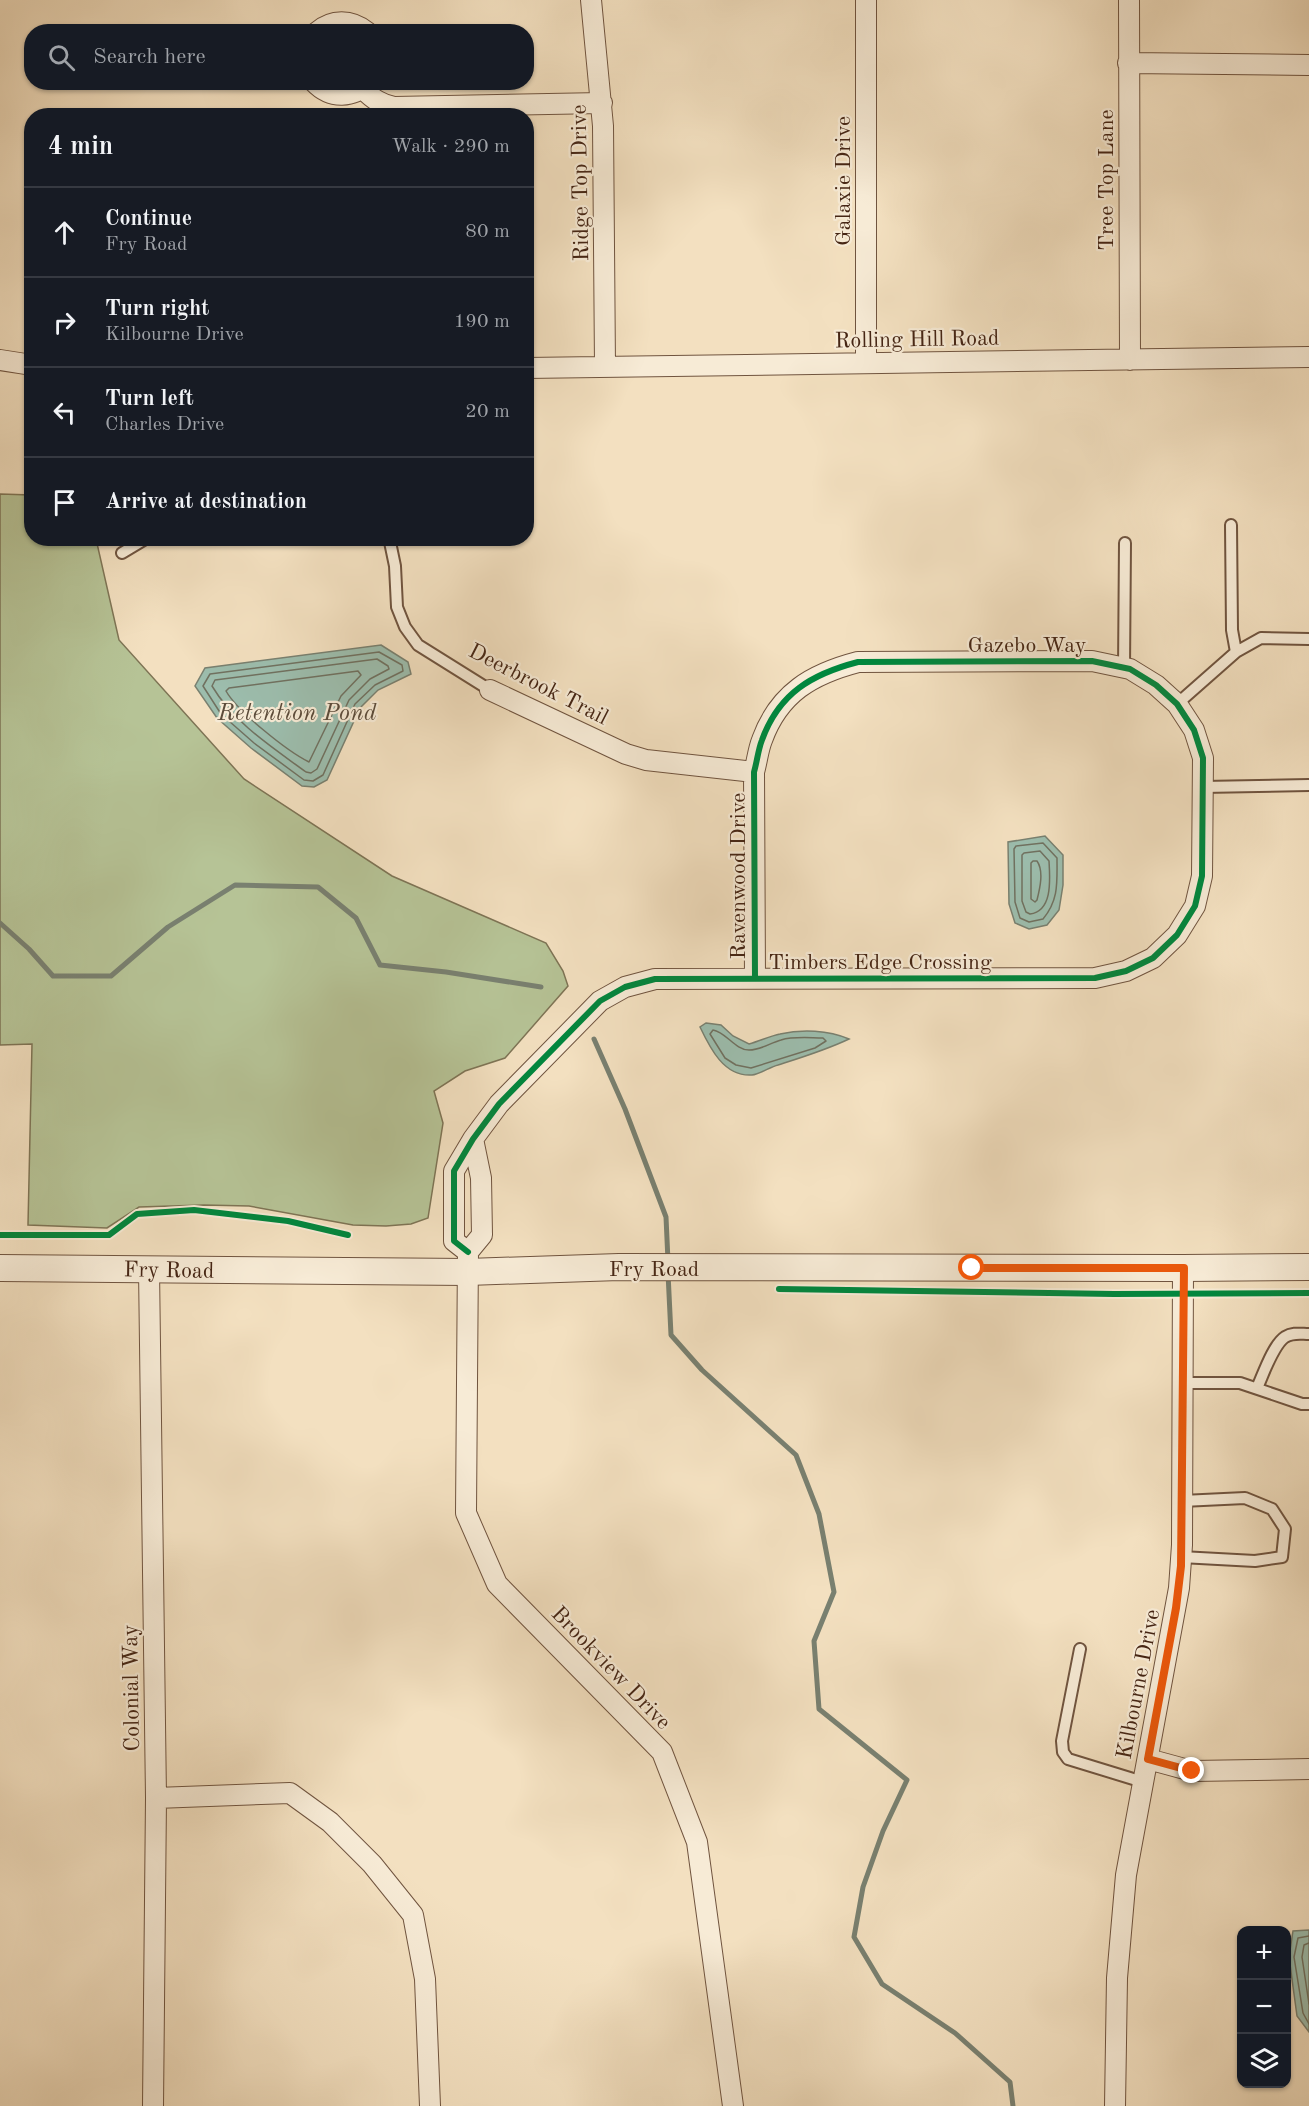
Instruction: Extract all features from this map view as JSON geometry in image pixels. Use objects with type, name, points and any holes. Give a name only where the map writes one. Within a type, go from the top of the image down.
[{"type":"street","name":"Ridge Top Drive","points":[[591,0],[602,104],[605,366]]},
{"type":"street","name":"Galaxie Drive","points":[[866,0],[866,362]]},
{"type":"street","name":"Tree Top Lane","points":[[1128,0],[1130,360]]},
{"type":"street","points":[[329,24],[350,22],[355,24]]},
{"type":"street","points":[[1128,63],[1309,65]]},
{"type":"street","points":[[325,90],[330,94],[341,96],[359,90]]},
{"type":"street","points":[[368,90],[374,100],[393,107],[602,104]]},
{"type":"street","name":"Rolling Hill Road","points":[[534,368],[1309,357]]},
{"type":"street","points":[[0,360],[24,364]]},
{"type":"street","name":"Gazebo Way","points":[[754,772],[762,740],[776,710],[800,686],[828,670],[858,662],[1092,661],[1130,669],[1156,685],[1177,704],[1194,730],[1203,758],[1202,876],[1195,906],[1177,935]]},
{"type":"street","name":"Deerbrook Trail","points":[[490,690],[626,754],[646,760],[754,772]]},
{"type":"street","name":"Ravenwood Drive","points":[[754,772],[755,979]]},
{"type":"street","name":"Timbers Edge Crossing","points":[[468,1262],[454,1241],[454,1171],[473,1139],[499,1104],[600,1001],[625,987],[655,979],[1095,978],[1126,971],[1153,957],[1177,935]]},
{"type":"street","points":[[468,1262],[482,1235],[481,1178],[473,1139]]},
{"type":"street","name":"Fry Road","points":[[0,1268],[149,1269],[468,1262],[619,1267],[1309,1267]]},
{"type":"street","name":"Brookview Drive","points":[[468,1262],[466,1513],[497,1584],[662,1752],[697,1842],[733,2106]]},
{"type":"street","name":"Kilbourne Drive","points":[[1115,2106],[1119,1940],[1129,1852],[1176,1608],[1181,1557],[1184,1268]]},
{"type":"street","name":"Colonial Way","points":[[149,1269],[156,1798],[153,2106]]},
{"type":"street","points":[[1148,1759],[1192,1771],[1309,1769]]},
{"type":"street","points":[[156,1798],[290,1793],[330,1822],[372,1864],[414,1915],[425,1979],[430,2106]]},
{"type":"lane","points":[[1231,525],[1232,630],[1236,652]]},
{"type":"lane","points":[[1124,668],[1125,543]]},
{"type":"lane","points":[[122,554],[134,546]]},
{"type":"lane","name":"Deerbrook Trail","points":[[391,546],[395,567],[397,607],[405,627],[418,645],[490,690]]},
{"type":"lane","points":[[1177,704],[1236,652],[1261,639],[1309,639]]},
{"type":"lane","points":[[1203,787],[1309,785]]},
{"type":"lane","points":[[1257,1388],[1276,1347],[1285,1337],[1298,1333],[1309,1334]]},
{"type":"lane","points":[[1183,1383],[1240,1383],[1302,1404],[1309,1404]]},
{"type":"lane","points":[[1181,1557],[1256,1561],[1282,1557],[1285,1529],[1272,1509],[1245,1498],[1182,1501]]},
{"type":"lane","points":[[1080,1649],[1062,1741],[1063,1752],[1068,1759],[1143,1782]]},
{"type":"shaded area","points":[[0,494],[24,495],[24,546],[98,546],[119,640],[244,779],[392,876],[546,943],[563,971],[568,986],[505,1058],[465,1071],[434,1091],[443,1123],[428,1218],[411,1224],[353,1225],[249,1206],[204,1205],[139,1207],[107,1228],[28,1225],[32,1044],[0,1045]]},
{"type":"water","name":"Retention Pond","points":[[381,645],[408,662],[411,674],[378,690],[360,708],[327,780],[314,787],[302,786],[251,748],[217,718],[195,686],[205,668]]},
{"type":"water","points":[[1045,836],[1063,855],[1063,885],[1059,910],[1047,925],[1029,929],[1015,923],[1009,904],[1008,842]]},
{"type":"water","points":[[706,1023],[721,1025],[733,1036],[749,1044],[797,1031],[824,1032],[849,1039],[752,1075],[742,1074],[726,1066],[713,1052],[700,1027]]},
{"type":"water","points":[[1309,1930],[1309,2032],[1297,2016],[1291,1972],[1293,1931]]},
{"type":"waterway","points":[[0,923],[29,949],[53,976],[111,976],[168,927],[235,885],[318,887],[356,918],[380,965],[446,972],[541,987]]},
{"type":"waterway","points":[[594,1039],[625,1109],[666,1217],[668,1261]]},
{"type":"waterway","points":[[668,1273],[671,1335],[702,1370],[796,1455],[819,1514],[834,1592],[814,1641],[819,1709],[907,1780],[883,1831],[863,1887],[854,1937],[882,1984],[955,2033],[1010,2082],[1013,2106]]},
{"type":"cycle path","points":[[468,1252],[454,1241],[454,1171],[473,1139],[499,1104],[600,1001],[625,987],[655,979],[1095,978],[1126,971],[1153,958],[1177,935],[1195,906],[1202,876],[1203,758],[1194,730],[1177,704],[1156,685],[1130,669],[1092,661],[858,662],[812,680],[788,698],[769,724],[759,748],[754,772],[755,979]]},
{"type":"cycle path","points":[[0,1235],[109,1235],[137,1214],[194,1210],[288,1221],[348,1235]]},
{"type":"cycle path","points":[[779,1289],[1114,1294],[1309,1293]]},
{"type":"route","points":[[972,1268],[1184,1268],[1181,1566],[1176,1608],[1148,1759],[1192,1771]]}]
